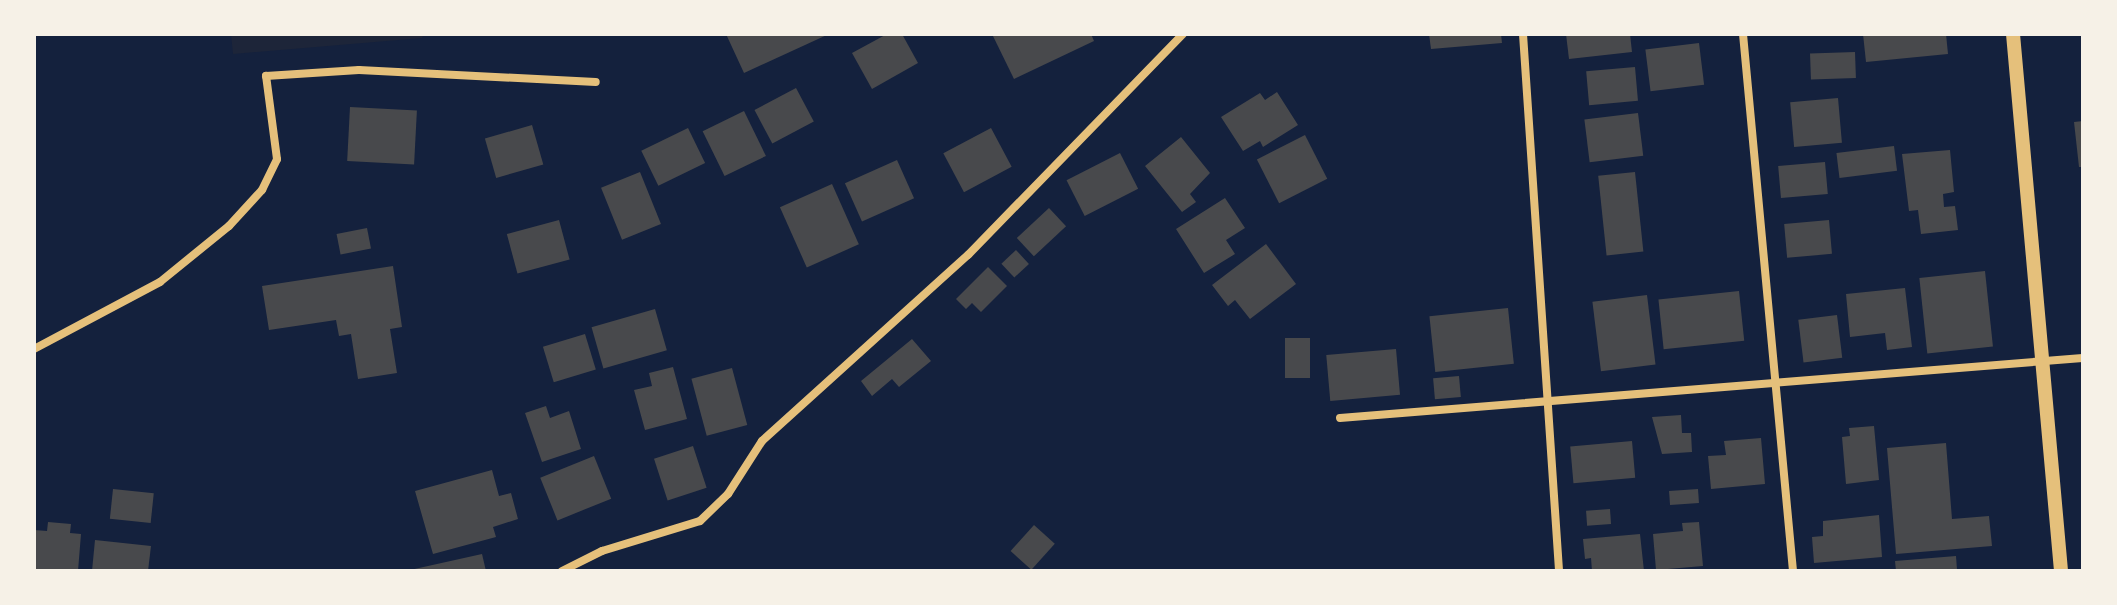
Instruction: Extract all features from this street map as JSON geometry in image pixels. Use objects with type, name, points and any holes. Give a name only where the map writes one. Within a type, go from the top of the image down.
[{"type":"street","points":[[562,571],[602,551],[700,521],[728,494],[762,441],[968,255],[1183,34]]},
{"type":"street","points":[[1523,34],[1559,571]]},
{"type":"street","points":[[1743,34],[1793,571]]},
{"type":"street","points":[[2013,34],[2061,571]]},
{"type":"street","points":[[34,349],[160,282],[229,226],[262,190],[277,159],[266,76],[359,70],[596,82]]},
{"type":"street","points":[[1340,418],[1777,386],[2083,358]]},
{"type":"shaded area","points":[[231,34],[424,34],[422,38],[233,54]]},
{"type":"building","points":[[726,34],[829,34],[744,73]]},
{"type":"building","points":[[887,34],[902,34],[918,63],[872,89],[852,53]]},
{"type":"building","points":[[992,34],[1091,34],[1094,41],[1014,79]]},
{"type":"building","points":[[1429,34],[1501,34],[1502,43],[1431,49]]},
{"type":"building","points":[[1566,34],[1630,34],[1632,52],[1569,59]]},
{"type":"building","points":[[1863,34],[1946,34],[1948,54],[1866,62]]},
{"type":"building","points":[[1699,43],[1704,85],[1651,91],[1645,50]]},
{"type":"building","points":[[1855,52],[1856,78],[1811,80],[1810,54]]},
{"type":"building","points":[[1635,67],[1638,101],[1589,105],[1586,71]]},
{"type":"building","points":[[796,88],[814,122],[772,144],[755,110]]},
{"type":"building","points":[[1277,92],[1298,125],[1263,147],[1260,141],[1243,151],[1221,117],[1260,93],[1265,100]]},
{"type":"building","points":[[1838,98],[1842,143],[1794,147],[1790,102]]},
{"type":"building","points":[[350,107],[417,111],[414,164],[347,161]]},
{"type":"building","points":[[744,111],[766,156],[725,176],[703,131]]},
{"type":"building","points":[[1638,113],[1643,156],[1590,162],[1584,120]]},
{"type":"building","points":[[2083,121],[2083,167],[2079,167],[2074,122]]},
{"type":"building","points":[[532,125],[543,164],[496,178],[485,139]]},
{"type":"building","points":[[688,128],[705,163],[658,186],[641,151]]},
{"type":"building","points":[[991,128],[1012,167],[964,192],[943,153]]},
{"type":"building","points":[[1305,135],[1327,179],[1279,203],[1257,160]]},
{"type":"building","points":[[1181,137],[1210,173],[1190,194],[1196,202],[1182,212],[1145,166]]},
{"type":"building","points":[[1894,146],[1897,171],[1839,178],[1836,153]]},
{"type":"building","points":[[1950,150],[1954,192],[1943,194],[1944,207],[1955,206],[1958,230],[1921,234],[1918,210],[1909,211],[1902,154]]},
{"type":"building","points":[[1120,153],[1138,189],[1085,216],[1067,180]]},
{"type":"building","points":[[897,160],[914,198],[862,222],[845,183]]},
{"type":"building","points":[[1825,162],[1828,194],[1781,198],[1778,166]]},
{"type":"building","points":[[640,172],[661,224],[622,240],[601,188]]},
{"type":"building","points":[[1635,172],[1643,252],[1607,255],[1598,176]]},
{"type":"building","points":[[832,184],[859,244],[807,267],[780,207]]},
{"type":"building","points":[[1225,198],[1245,228],[1226,240],[1235,254],[1204,273],[1176,229]]},
{"type":"building","points":[[1049,208],[1066,226],[1034,256],[1017,238]]},
{"type":"building","points":[[559,220],[570,260],[517,274],[507,234]]},
{"type":"building","points":[[1829,220],[1832,254],[1787,258],[1784,224]]},
{"type":"building","points":[[367,228],[371,249],[341,255],[337,234]]},
{"type":"building","points":[[1266,244],[1296,284],[1250,319],[1235,300],[1228,306],[1212,285]]},
{"type":"building","points":[[1016,250],[1029,264],[1014,278],[1001,264]]},
{"type":"building","points":[[393,266],[402,327],[390,329],[397,373],[358,379],[351,334],[339,336],[336,320],[269,330],[262,286]]},
{"type":"building","points":[[988,267],[1007,286],[981,312],[972,303],[966,309],[956,299]]},
{"type":"building","points":[[1985,271],[1993,347],[1927,353],[1919,278]]},
{"type":"building","points":[[1905,288],[1912,347],[1887,350],[1885,333],[1850,337],[1846,294]]},
{"type":"building","points":[[1739,291],[1744,341],[1664,349],[1658,299]]},
{"type":"building","points":[[1647,295],[1656,364],[1601,371],[1592,302]]},
{"type":"building","points":[[1508,308],[1514,364],[1435,372],[1429,316]]},
{"type":"building","points":[[655,309],[667,350],[603,369],[592,327]]},
{"type":"building","points":[[1837,315],[1842,358],[1804,362],[1798,320]]},
{"type":"building","points":[[585,334],[596,369],[554,382],[543,347]]},
{"type":"building","points":[[1285,338],[1310,338],[1310,378],[1285,378]]},
{"type":"building","points":[[912,339],[931,361],[899,387],[892,379],[872,396],[861,381]]},
{"type":"building","points":[[1396,349],[1400,395],[1330,401],[1326,355]]},
{"type":"building","points":[[673,367],[687,419],[645,430],[634,390],[652,386],[649,373]]},
{"type":"building","points":[[732,368],[747,425],[707,436],[691,379]]},
{"type":"building","points":[[1459,376],[1461,397],[1435,399],[1433,378]]},
{"type":"building","points":[[546,406],[550,418],[569,411],[581,449],[542,462],[525,413]]},
{"type":"building","points":[[1681,415],[1682,433],[1691,433],[1692,452],[1662,454],[1652,417]]},
{"type":"building","points":[[1874,426],[1879,480],[1846,484],[1842,437],[1850,436],[1849,428]]},
{"type":"building","points":[[1761,438],[1765,484],[1711,489],[1708,456],[1726,455],[1724,441]]},
{"type":"building","points":[[1632,441],[1635,478],[1573,483],[1570,446]]},
{"type":"building","points":[[1946,443],[1952,519],[1989,516],[1992,546],[1896,554],[1887,448]]},
{"type":"building","points":[[693,446],[707,488],[668,501],[654,459]]},
{"type":"building","points":[[594,456],[611,499],[557,520],[540,478]]},
{"type":"building","points":[[492,470],[499,496],[511,493],[518,519],[493,527],[496,537],[433,554],[415,491]]},
{"type":"building","points":[[113,489],[154,493],[151,523],[110,519]]},
{"type":"building","points":[[1698,489],[1699,503],[1670,505],[1669,491]]},
{"type":"building","points":[[1610,509],[1611,524],[1587,526],[1586,511]]},
{"type":"building","points":[[1879,515],[1882,557],[1814,563],[1812,537],[1823,536],[1823,521]]},
{"type":"building","points":[[48,522],[71,524],[70,533],[81,534],[78,571],[34,571],[34,530],[47,531]]},
{"type":"building","points":[[1699,522],[1703,566],[1656,570],[1653,534],[1683,531],[1682,523]]},
{"type":"building","points":[[1034,525],[1055,544],[1031,570],[1011,551]]},
{"type":"building","points":[[1640,534],[1644,571],[1592,571],[1591,558],[1585,559],[1583,539]]},
{"type":"building","points":[[95,540],[151,546],[148,571],[92,571]]},
{"type":"building","points":[[482,554],[486,571],[410,570]]},
{"type":"building","points":[[1956,556],[1957,570],[1896,571],[1895,561]]}]
